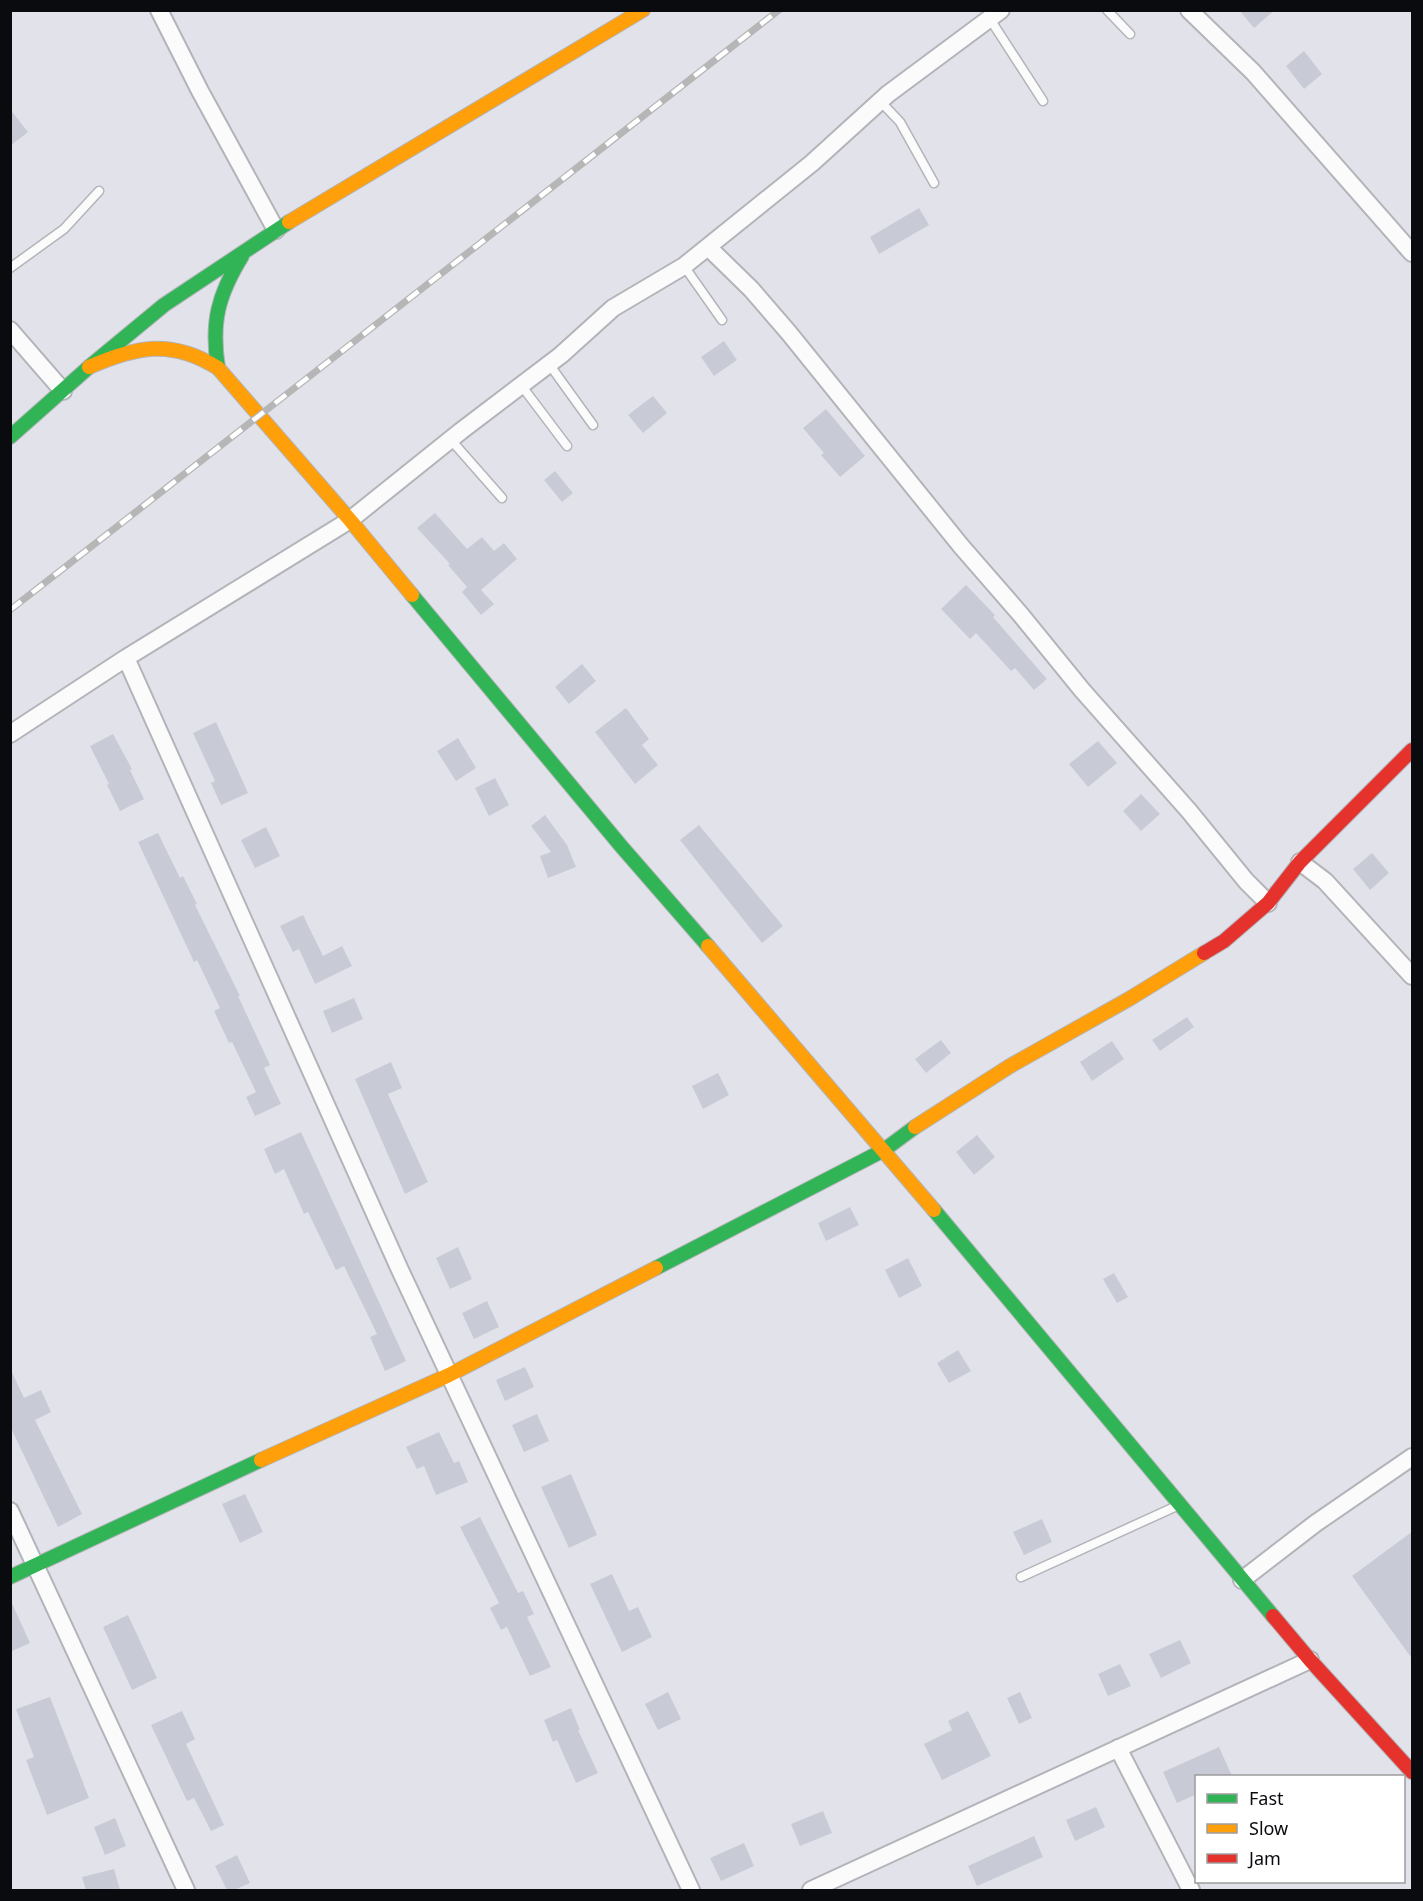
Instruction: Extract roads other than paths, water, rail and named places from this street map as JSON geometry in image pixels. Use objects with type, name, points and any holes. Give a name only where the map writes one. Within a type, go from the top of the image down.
[{"type":"street","points":[[159,10],[200,91],[276,230]]},
{"type":"street","points":[[10,437],[164,305],[276,230],[643,10]]},
{"type":"street","points":[[1188,10],[1254,72],[1413,253]]},
{"type":"street","points":[[10,734],[126,658],[350,520],[549,364],[613,308],[684,266],[812,163],[880,101],[995,15]]},
{"type":"street","points":[[708,247],[751,289],[789,333],[961,546],[1022,615],[1082,690],[1189,811],[1246,882],[1268,903]]},
{"type":"street","points":[[218,368],[213,343],[217,305],[224,286],[245,251]]},
{"type":"street","points":[[10,330],[63,391]]},
{"type":"street","points":[[89,367],[120,353],[144,348],[167,349],[191,354],[218,368],[350,520],[621,846],[884,1150],[1310,1660],[1413,1772]]},
{"type":"street","points":[[126,658],[395,1259],[691,1890]]},
{"type":"street","points":[[10,1577],[179,1497],[449,1375],[884,1150],[927,1118],[1010,1066],[1129,999],[1224,941],[1268,903],[1300,862],[1413,750]]},
{"type":"street","points":[[1300,862],[1324,881],[1413,976]]},
{"type":"street","points":[[1242,1580],[1316,1523],[1413,1457]]},
{"type":"street","points":[[10,1511],[186,1890]]},
{"type":"street","points":[[811,1890],[1310,1660]]},
{"type":"street","points":[[1118,1748],[1191,1890]]},
{"type":"lane","points":[[1107,10],[1130,34]]},
{"type":"lane","points":[[995,15],[1043,101]]},
{"type":"lane","points":[[880,101],[900,122],[934,183]]},
{"type":"lane","points":[[10,268],[64,229],[99,190]]},
{"type":"lane","points":[[684,266],[722,320]]},
{"type":"lane","points":[[549,364],[593,425]]},
{"type":"lane","points":[[521,385],[567,446]]},
{"type":"lane","points":[[451,440],[502,498]]},
{"type":"lane","points":[[1021,1577],[1180,1505]]},
{"type":"railway","points":[[10,610],[779,10]]}]
